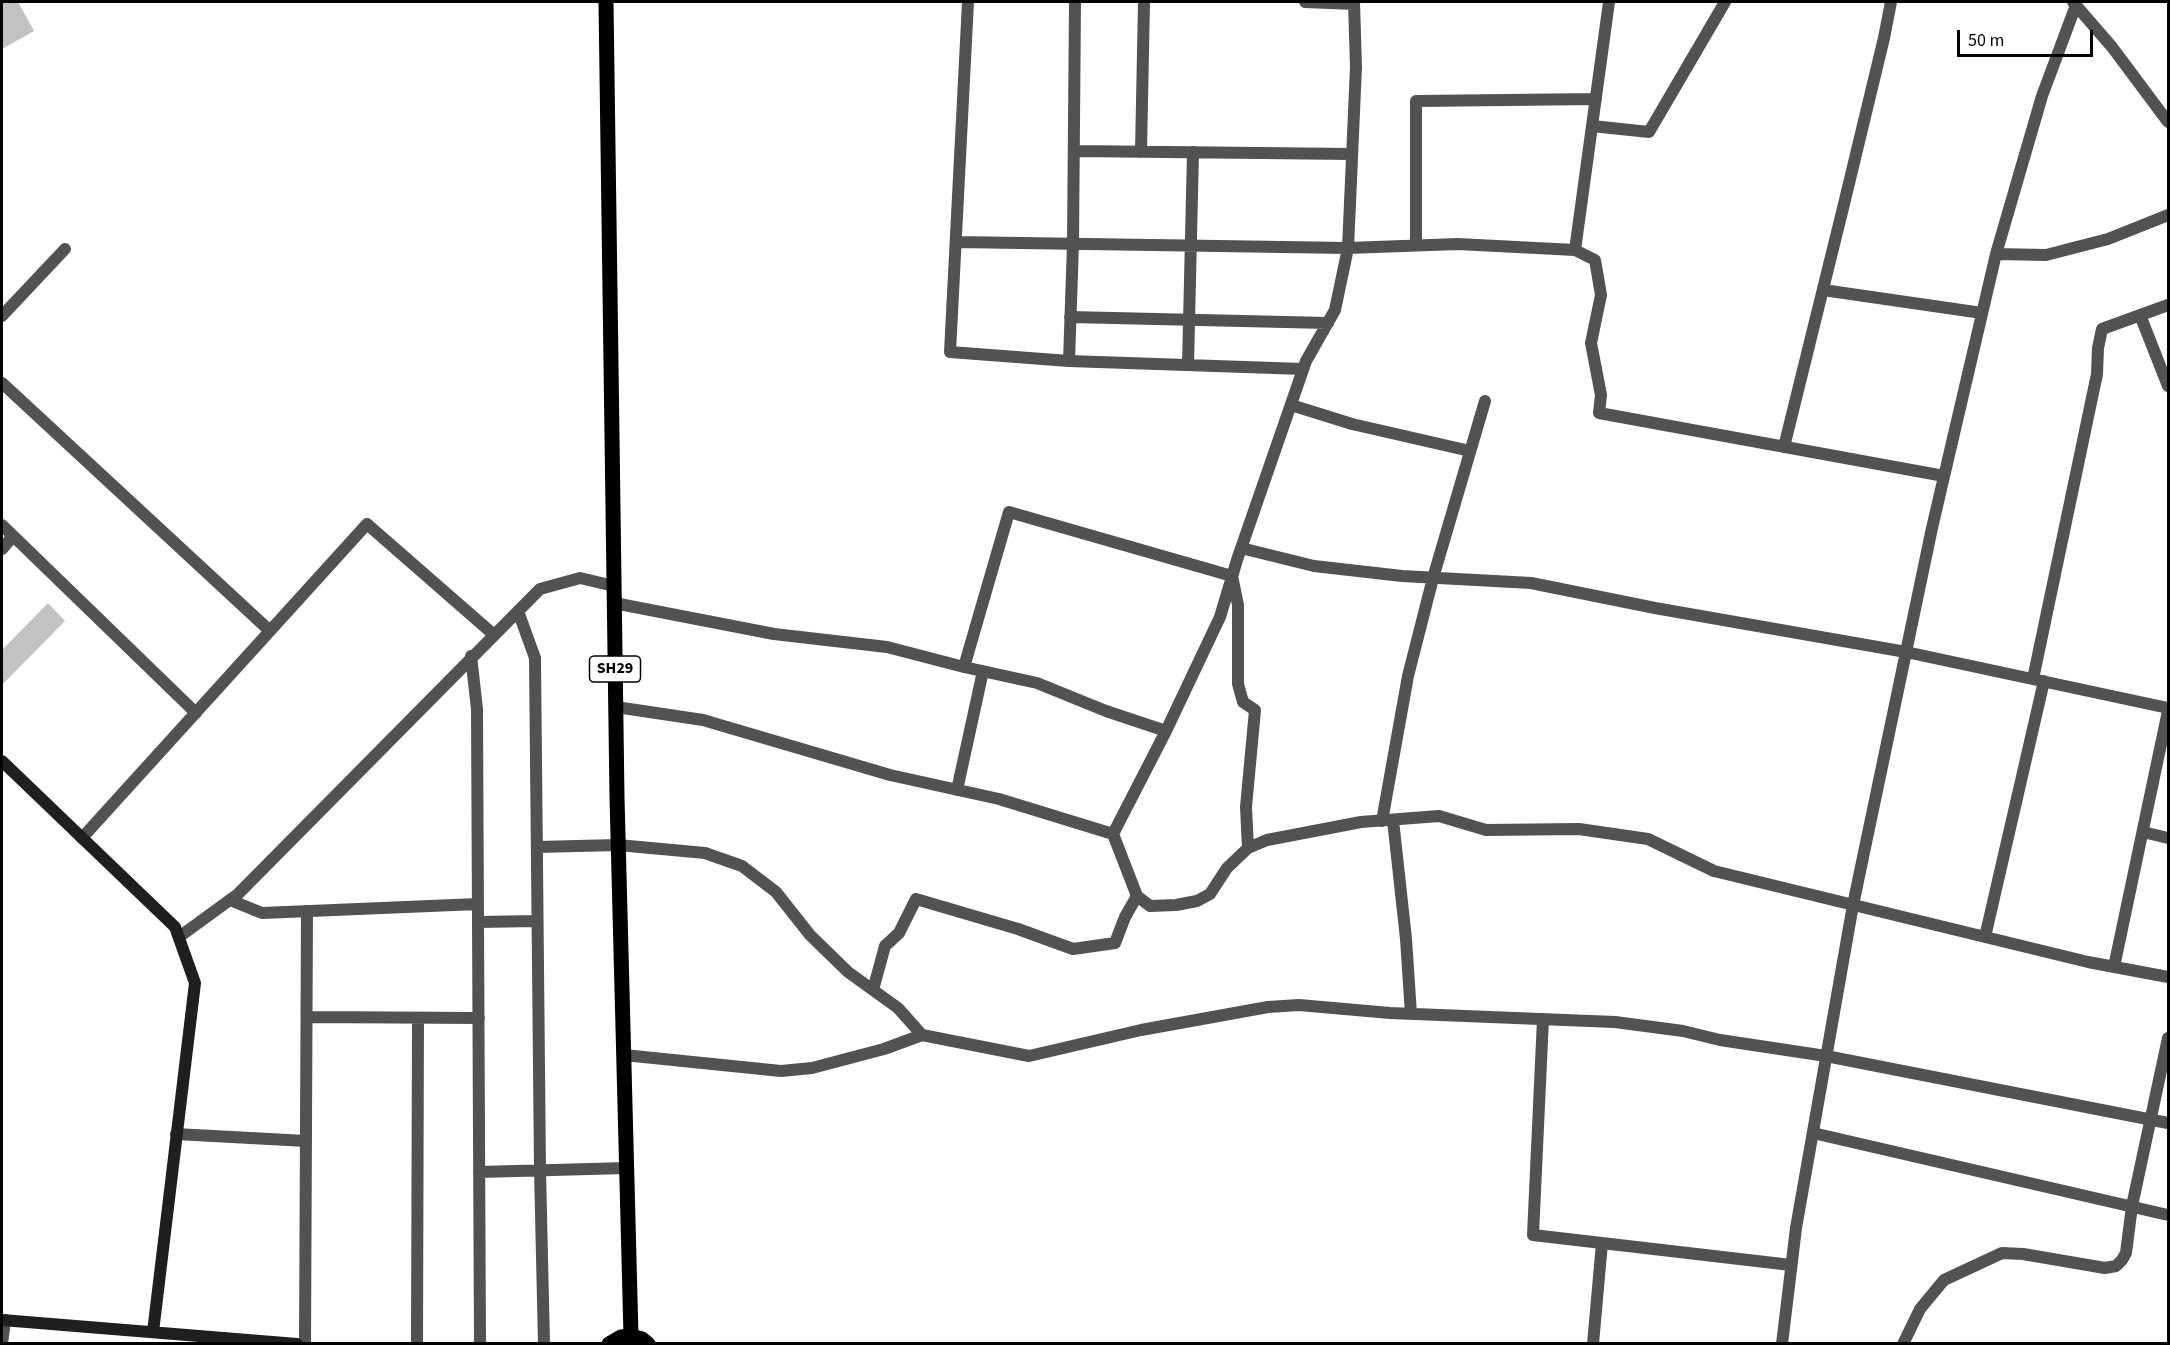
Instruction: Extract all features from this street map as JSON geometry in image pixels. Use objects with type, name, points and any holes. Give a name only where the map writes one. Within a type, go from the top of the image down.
[{"type":"main road","name":"SH29","points":[[606,2],[618,845],[631,1336]]},
{"type":"main road","points":[[609,1344],[621,1337],[631,1336],[642,1339],[648,1344]]},
{"type":"street","points":[[968,2],[950,352],[1069,361],[1303,369]]},
{"type":"street","points":[[1069,361],[1073,244],[1075,2]]},
{"type":"street","points":[[1141,152],[1144,2]]},
{"type":"street","points":[[1305,2],[1354,3],[1356,67],[1348,248],[1335,310],[1303,369],[1241,548],[1220,617],[1166,731],[1113,834],[1137,896],[1150,906],[1197,901],[1210,894],[1227,868],[1248,848],[1268,840],[1361,822],[1439,816],[1486,830],[1579,829],[1648,839],[1714,871],[1985,937],[2114,967],[2169,977]]},
{"type":"street","points":[[1575,250],[1609,2]]},
{"type":"street","points":[[1592,126],[1649,132],[1725,2]]},
{"type":"street","points":[[1784,447],[1891,2]]},
{"type":"street","points":[[2075,3],[2169,122]]},
{"type":"street","points":[[1782,1344],[1791,1265],[1854,905],[1944,476],[1996,254],[2042,96],[2075,3]]},
{"type":"street","points":[[1416,245],[1416,101],[1596,99]]},
{"type":"street","points":[[1074,151],[1352,154]]},
{"type":"street","points":[[1188,365],[1193,153]]},
{"type":"street","points":[[1996,254],[2046,255],[2108,239],[2169,215]]},
{"type":"street","points":[[956,242],[1348,248],[1458,244],[1575,250],[1594,260],[1601,295],[1591,343],[1601,395],[1599,413],[1944,476]]},
{"type":"street","points":[[2,316],[65,249]]},
{"type":"street","points":[[1823,290],[1982,313]]},
{"type":"street","points":[[1985,937],[2038,680],[2097,374],[2098,348],[2102,329],[2169,305]]},
{"type":"street","points":[[2140,315],[2169,386]]},
{"type":"street","points":[[1070,317],[1328,323]]},
{"type":"street","points":[[2,383],[270,631]]},
{"type":"street","points":[[1411,1014],[1406,939],[1388,820],[1408,676],[1485,401]]},
{"type":"street","points":[[1291,405],[1352,424],[1470,451]]},
{"type":"street","points":[[964,667],[1009,512],[1232,576]]},
{"type":"street","points":[[82,838],[368,524],[493,634]]},
{"type":"street","points":[[2,525],[196,713]]},
{"type":"street","points":[[2,549],[13,536]]},
{"type":"street","points":[[1241,548],[1314,566],[1402,576],[1531,583],[1655,608],[1906,652],[2169,709],[2114,967]]},
{"type":"street","points":[[1232,576],[1238,605],[1238,684],[1243,702],[1255,710],[1246,807],[1248,848]]},
{"type":"street","points":[[179,937],[238,894],[471,656],[540,589],[580,578],[614,586]]},
{"type":"street","points":[[615,603],[774,634],[887,647],[964,667],[1037,682],[1106,711],[1166,731]]},
{"type":"street","points":[[518,611],[535,658],[544,1344]]},
{"type":"street","points":[[471,656],[477,709],[480,1344]]},
{"type":"street","points":[[957,790],[982,671]]},
{"type":"street","points":[[616,707],[702,720],[890,775],[999,799],[1113,834]]},
{"type":"street","points":[[2,761],[175,927],[195,982],[153,1332]]},
{"type":"street","points":[[2143,832],[2169,838]]},
{"type":"street","points":[[537,848],[618,845],[705,853],[742,866],[776,891],[810,935],[848,972],[898,1008],[922,1035]]},
{"type":"street","points":[[873,990],[885,946],[899,933],[916,899],[1018,929],[1073,949],[1115,943],[1125,917],[1137,896]]},
{"type":"street","points":[[230,900],[262,913],[478,904]]},
{"type":"street","points":[[306,1344],[307,911]]},
{"type":"street","points":[[478,922],[537,921]]},
{"type":"street","points":[[624,1055],[781,1071],[812,1068],[884,1049],[922,1035],[1029,1056],[1141,1030],[1268,1007],[1299,1005],[1411,1014],[1615,1022],[1649,1026],[1826,1056],[2169,1123]]},
{"type":"street","points":[[307,1017],[479,1018]]},
{"type":"street","points":[[417,1344],[418,1018]]},
{"type":"street","points":[[1543,1019],[1533,1235],[1791,1265]]},
{"type":"street","points":[[1903,1344],[1920,1309],[1944,1280],[2002,1253],[2023,1254],[2105,1268],[2115,1266],[2122,1260],[2126,1253],[2132,1206],[2169,1038]]},
{"type":"street","points":[[1813,1133],[2169,1215]]},
{"type":"street","points":[[176,1134],[306,1141]]},
{"type":"street","points":[[479,1172],[627,1168]]},
{"type":"street","points":[[1593,1344],[1602,1243]]},
{"type":"street","points":[[2,1344],[3,1320],[297,1344]]},
{"type":"building","points":[[2,2],[18,2],[34,31],[2,49]]},
{"type":"building","points":[[48,603],[65,621],[2,685],[2,650]]}]
